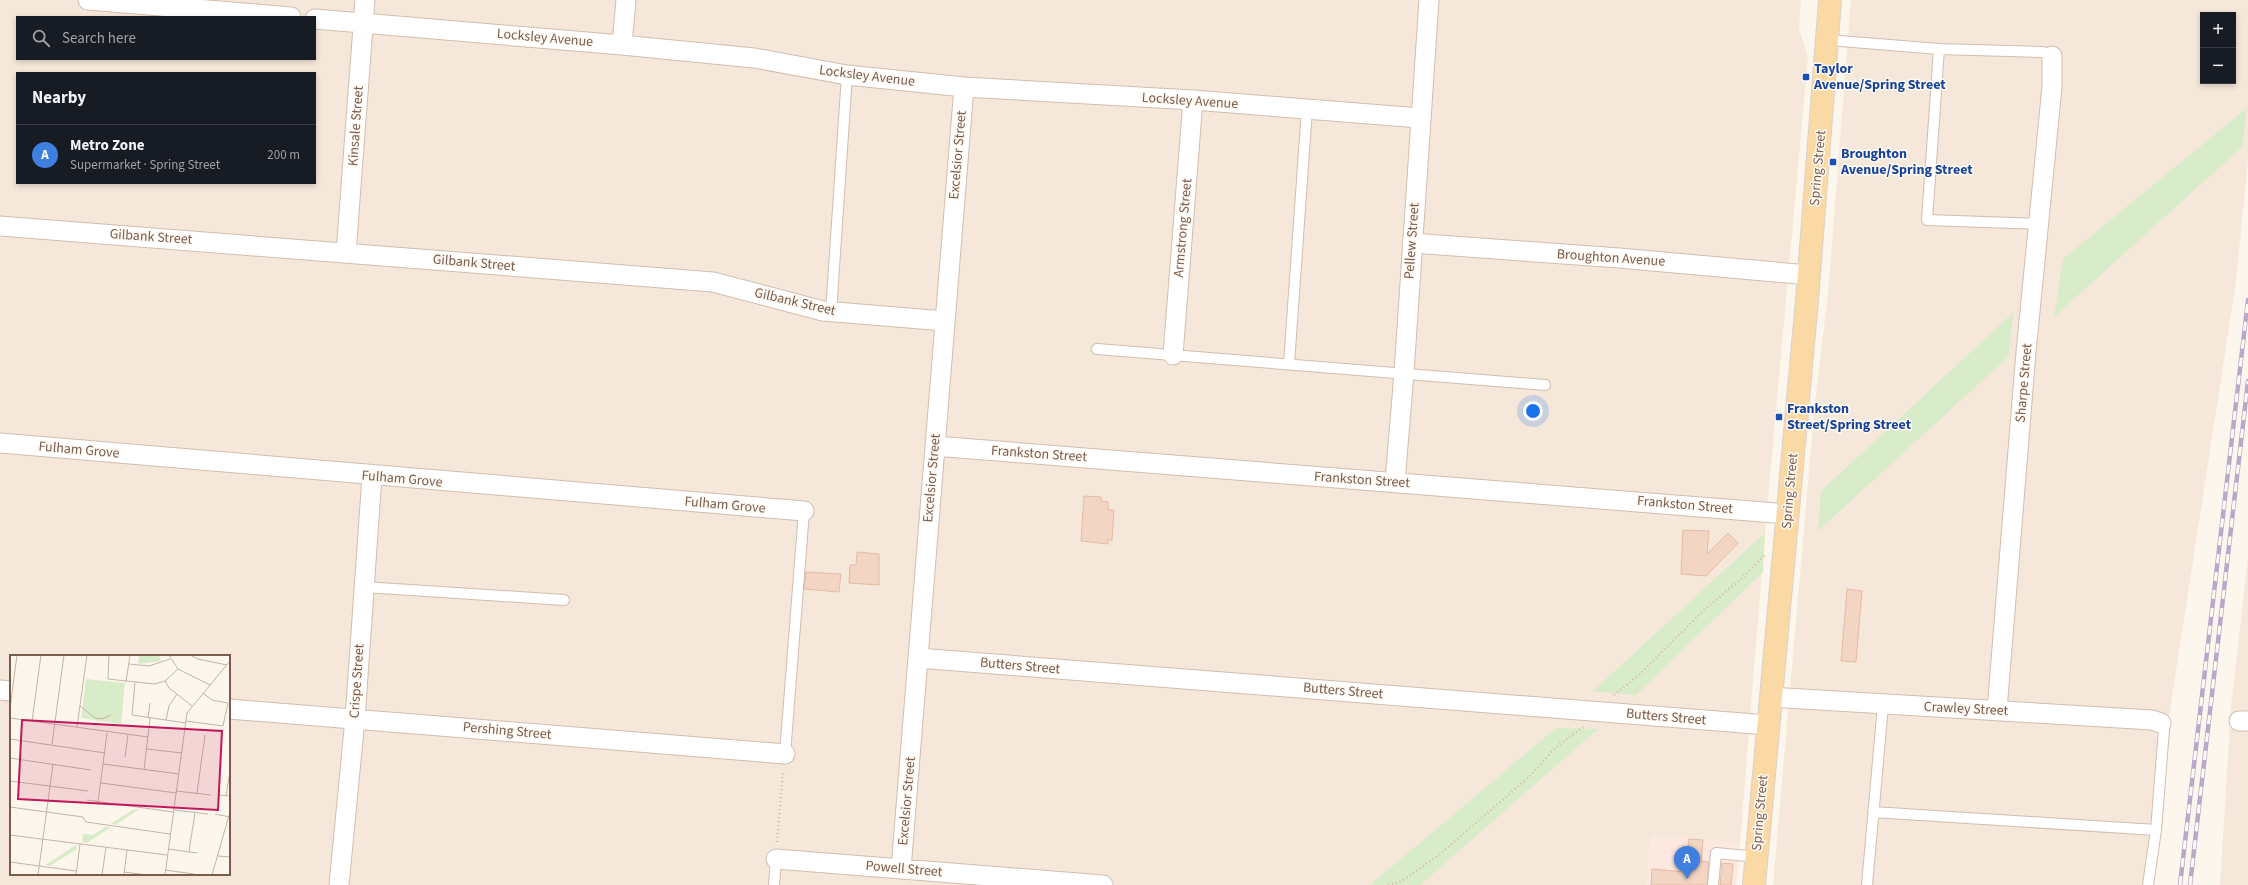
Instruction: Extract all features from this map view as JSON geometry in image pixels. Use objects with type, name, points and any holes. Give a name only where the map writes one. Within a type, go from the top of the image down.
[{"type":"main road","name":"Spring Street","points":[[1754,885],[1809,275],[1830,0]]},
{"type":"street","points":[[88,0],[119,1],[280,16]]},
{"type":"street","name":"Kinsale Street","points":[[346,253],[365,0]]},
{"type":"street","points":[[622,45],[626,0]]},
{"type":"street","name":"Pellew Street","points":[[1394,482],[1404,373],[1429,0]]},
{"type":"street","name":"Locksley Avenue","points":[[316,19],[622,45],[754,58],[847,75],[964,86],[1193,100],[1420,118]]},
{"type":"street","name":"Sharpe Street","points":[[1997,710],[2053,72],[2052,56]]},
{"type":"street","name":"Excelsior Street","points":[[901,869],[964,86]]},
{"type":"street","name":"Armstrong Street","points":[[1173,355],[1193,100]]},
{"type":"street","name":"Gilbank Street","points":[[0,226],[713,282],[831,312],[945,321]]},
{"type":"street","name":"Broughton Avenue","points":[[1412,243],[1623,258],[1809,275]]},
{"type":"street","name":"Fulham Grove","points":[[0,443],[372,476],[804,511]]},
{"type":"street","name":"Frankston Street","points":[[935,446],[1788,514]]},
{"type":"street","name":"Crispe Street","points":[[339,885],[355,719],[372,476]]},
{"type":"street","name":"Butters Street","points":[[918,658],[1768,725]]},
{"type":"street","points":[[0,690],[10,691]]},
{"type":"street","name":"Crawley Street","points":[[1771,697],[1884,705],[1997,710],[2152,720],[2161,722]]},
{"type":"street","name":"Pershing Street","points":[[230,709],[785,754]]},
{"type":"street","name":"Powell Street","points":[[776,859],[1104,885]]},
{"type":"lane","points":[[1828,40],[1938,49],[2043,52],[2052,56]]},
{"type":"lane","points":[[1938,49],[1927,220],[2039,224]]},
{"type":"lane","points":[[831,312],[847,75]]},
{"type":"lane","points":[[1289,364],[1307,109]]},
{"type":"lane","points":[[1097,349],[1545,385]]},
{"type":"lane","points":[[785,754],[804,511]]},
{"type":"lane","points":[[364,587],[564,600]]},
{"type":"lane","points":[[1867,885],[1884,705]]},
{"type":"lane","points":[[2148,885],[2156,830],[2164,730],[2161,722]]},
{"type":"lane","points":[[1873,812],[2156,830]]},
{"type":"lane","points":[[1715,885],[1716,853],[1756,857]]},
{"type":"lane","points":[[774,885],[776,859]]},
{"type":"path","points":[[1614,695],[1639,674],[1704,609],[1768,554]]},
{"type":"path","points":[[1388,885],[1402,881],[1439,855],[1530,776],[1556,747],[1584,726]]},
{"type":"path","points":[[776,859],[785,754]]},
{"type":"shaded area","points":[[0,0],[1801,0],[1799,29],[1808,57],[1765,533],[1740,843],[1651,836],[1647,885],[0,885]]},
{"type":"shaded area","points":[[1851,0],[2248,0],[2248,161],[2236,282],[2143,885],[1773,885],[1815,403],[1828,294]]},
{"type":"shaded area","points":[[2248,558],[2248,885],[2220,885],[2231,706]]},
{"type":"shaded area","points":[[1651,836],[1740,843],[1736,885],[1647,885]]},
{"type":"green space","points":[[2247,108],[2242,147],[2054,317],[2063,259]]},
{"type":"green space","points":[[2014,312],[2008,357],[1818,531],[1821,491]]},
{"type":"green space","points":[[1765,533],[1763,572],[1636,695],[1593,691]]},
{"type":"green space","points":[[1556,728],[1598,729],[1420,885],[1370,885]]},
{"type":"building","points":[[1084,496],[1101,497],[1101,501],[1108,502],[1108,510],[1114,510],[1112,540],[1108,540],[1108,544],[1081,541]]},
{"type":"building","points":[[1683,530],[1709,531],[1707,554],[1728,533],[1738,543],[1706,576],[1681,574]]},
{"type":"building","points":[[857,552],[879,554],[879,585],[849,583],[850,565],[856,565]]},
{"type":"building","points":[[806,572],[841,574],[839,592],[804,589]]},
{"type":"building","points":[[1847,589],[1862,591],[1856,662],[1841,661]]},
{"type":"building","points":[[1689,839],[1703,840],[1701,861],[1709,862],[1707,885],[1651,885],[1652,869],[1685,872]]},
{"type":"building","points":[[1722,863],[1733,864],[1731,885],[1720,885]]},
{"type":"railway","points":[[2180,885],[2248,300]]},
{"type":"railway","points":[[2190,885],[2248,381]]},
{"type":"place","name":"Taylor Avenue/Spring Street","points":[[1806,77]]},
{"type":"place","name":"Broughton Avenue/Spring Street","points":[[1833,162]]},
{"type":"place","name":"Frankston Street/Spring Street","points":[[1779,417]]},
{"type":"place","name":"Metro Zone","points":[[1687,879]]}]
